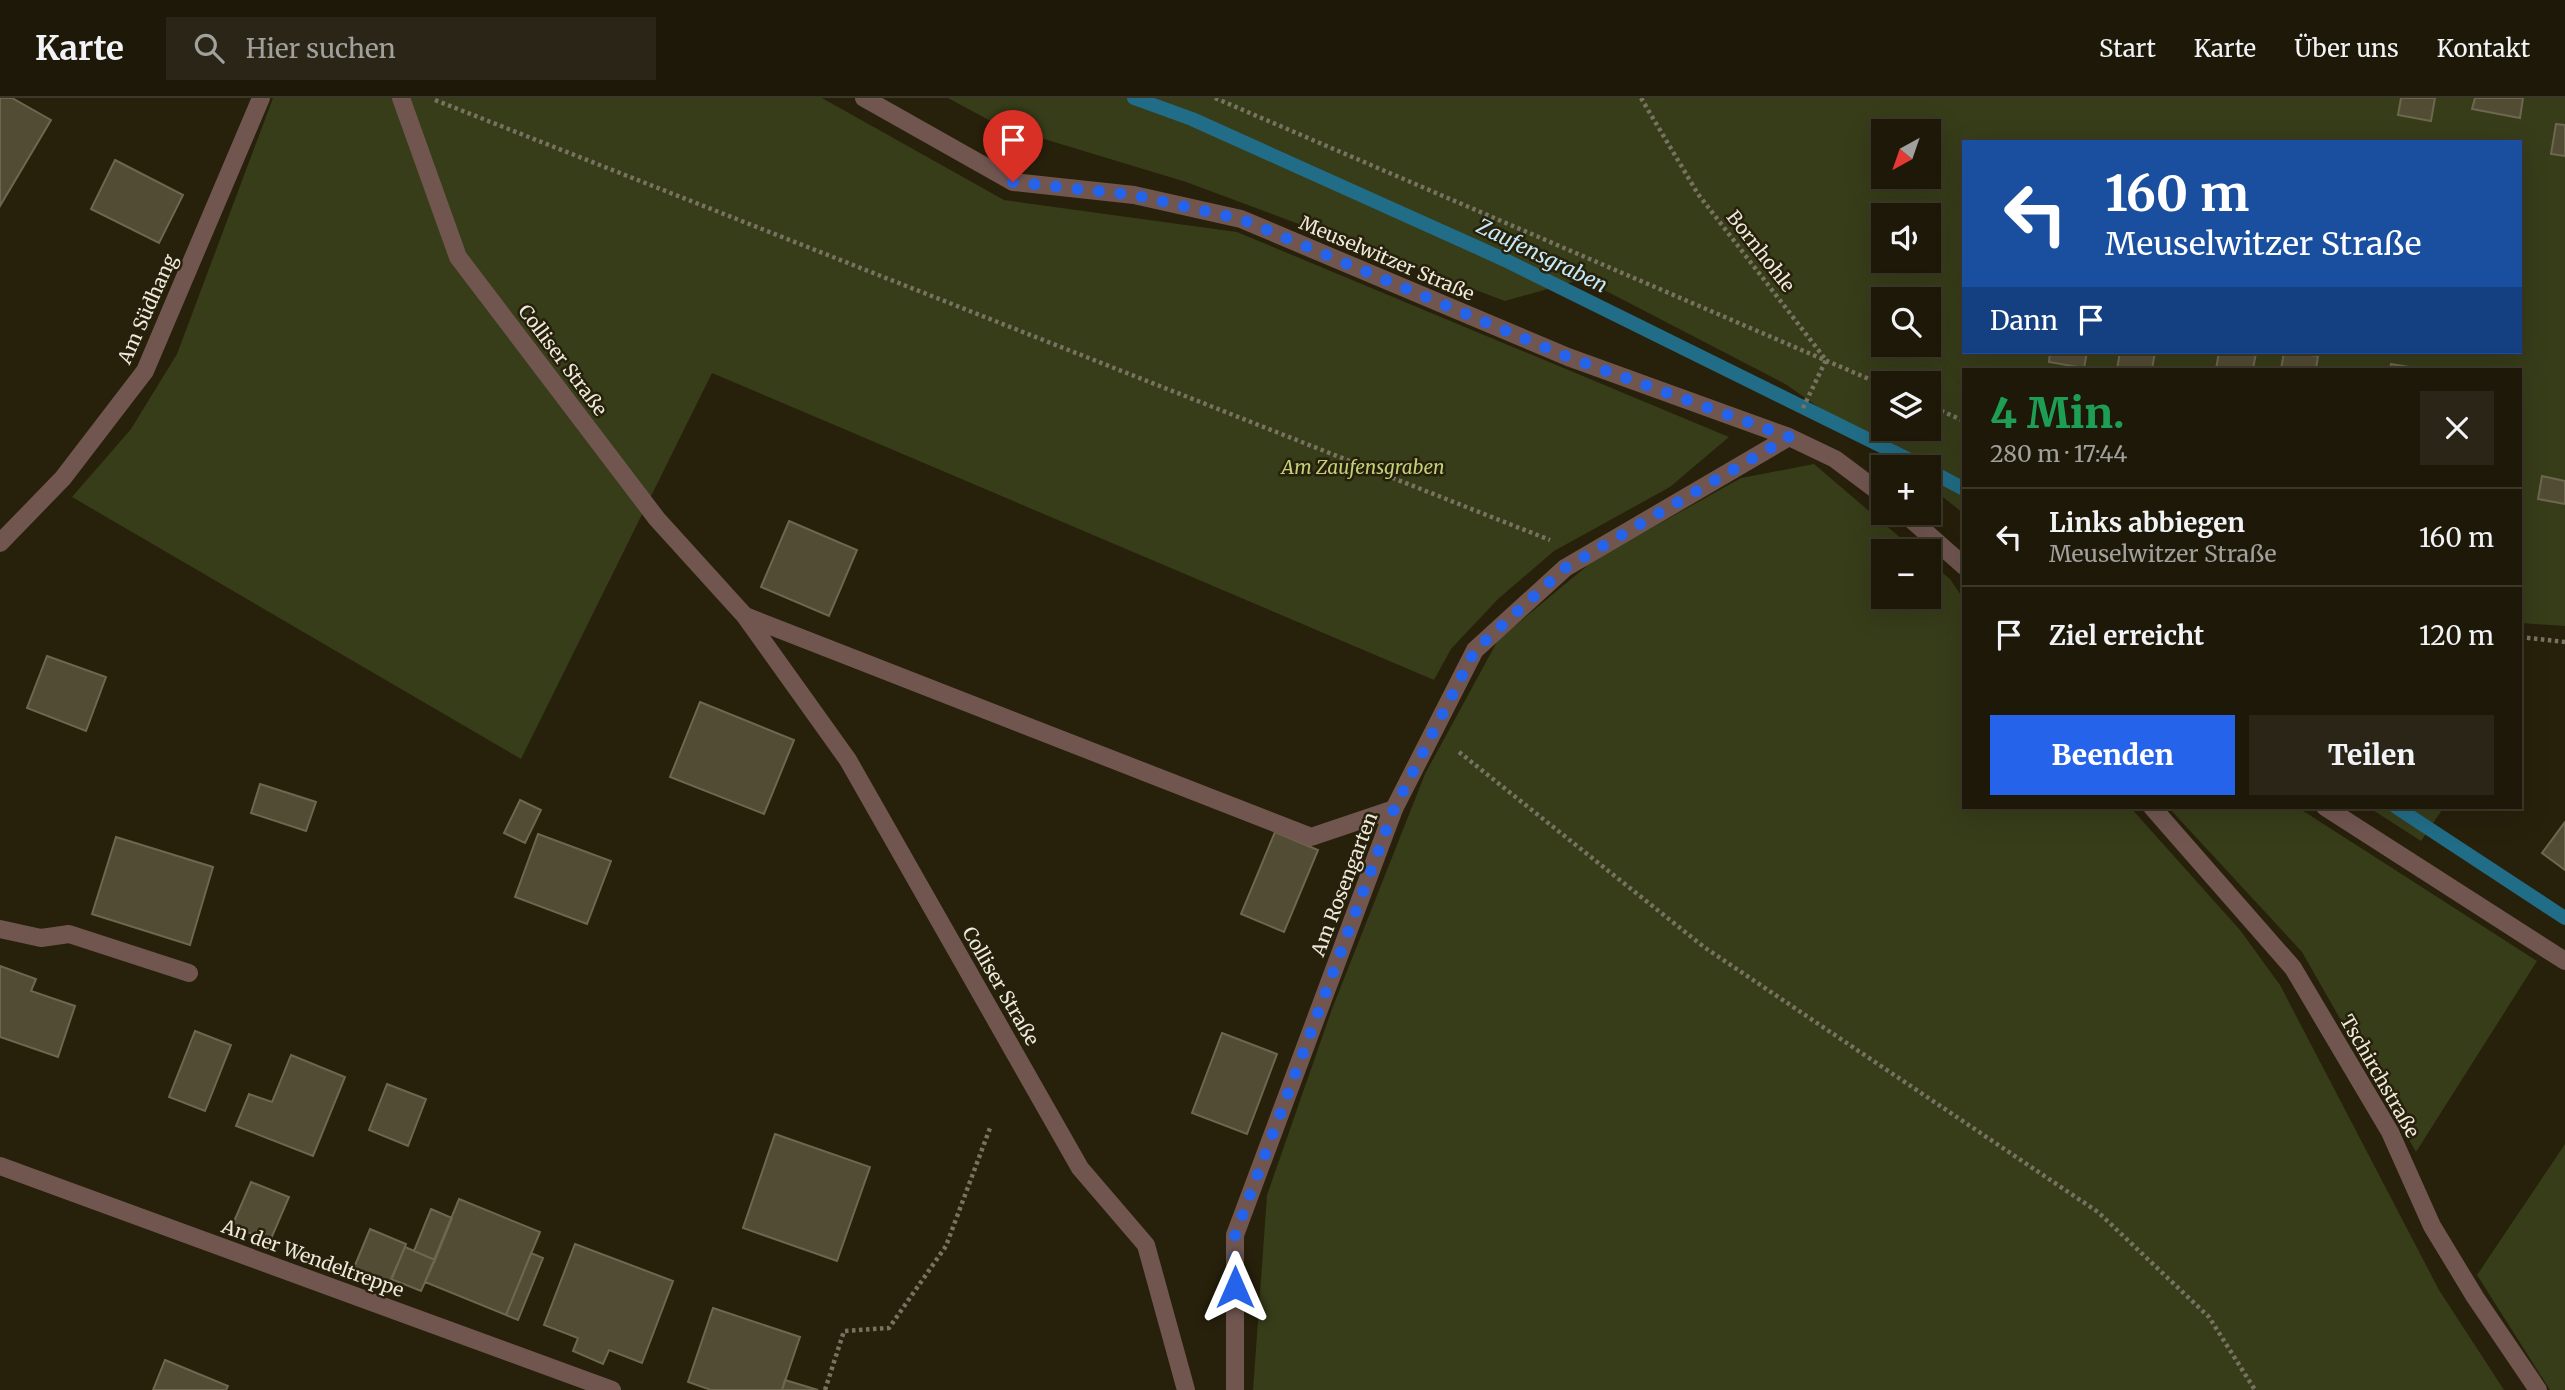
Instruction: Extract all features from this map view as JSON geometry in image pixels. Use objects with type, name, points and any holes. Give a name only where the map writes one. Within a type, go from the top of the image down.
[{"type":"street","name":"Am Südhang","points":[[0,542],[63,478],[145,371],[261,98]]},
{"type":"street","name":"Colliser Straße","points":[[401,98],[458,257],[657,519],[745,616],[848,760],[1080,1168],[1146,1245],[1186,1390]]},
{"type":"street","name":"Meuselwitzer Straße","points":[[864,98],[1013,182],[1134,195],[1241,219],[1568,357],[1789,437],[1835,459],[1871,486]]},
{"type":"street","name":"Am Rosengarten","points":[[1234,1390],[1235,1235],[1394,809],[1475,650],[1565,568],[1789,437]]},
{"type":"street","points":[[1918,525],[1962,564]]},
{"type":"street","name":"Colliser Straße","points":[[745,616],[1311,836],[1394,809]]},
{"type":"street","name":"Tschirchstraße","points":[[2154,809],[2293,968],[2390,1132],[2432,1226],[2474,1297],[2538,1390]]},
{"type":"street","points":[[2328,809],[2565,961]]},
{"type":"street","points":[[0,929],[41,938],[69,934],[188,973]]},
{"type":"street","name":"An der Wendeltreppe","points":[[0,1166],[612,1390]]},
{"type":"path","points":[[431,98],[1589,555]]},
{"type":"path","points":[[1215,98],[1871,380]]},
{"type":"path","name":"Bornhohle","points":[[1641,98],[1698,194],[1826,360]]},
{"type":"path","points":[[1801,412],[1826,360]]},
{"type":"path","points":[[1941,411],[1962,420]]},
{"type":"path","points":[[2522,637],[2565,642]]},
{"type":"path","points":[[1433,731],[1704,947],[2098,1212],[2208,1317],[2255,1390]]},
{"type":"path","points":[[825,1390],[844,1331],[889,1328],[946,1246],[990,1128]]},
{"type":"green space","name":"Am Zaufensgraben","points":[[273,98],[822,98],[1004,200],[1237,232],[1729,437],[1670,487],[1554,551],[1498,599],[1451,649],[1434,680],[712,373],[521,759],[72,497],[131,429],[177,354]]},
{"type":"green space","points":[[948,98],[2565,98],[2565,626],[2522,623],[2522,368],[1962,368],[1962,512],[1941,496],[1941,455],[1885,455],[1787,385],[1583,279],[1505,301],[1186,182],[998,125]]},
{"type":"green space","points":[[1814,464],[1871,513],[1871,525],[1886,525],[1902,539],[1871,539],[1871,609],[1941,609],[1941,572],[1950,579],[1962,597],[1962,809],[2132,809],[2240,930],[2280,985],[2439,1290],[2504,1390],[1253,1390],[1267,1195],[1332,1009],[1425,774],[1498,640],[1594,560],[1741,478]]},
{"type":"green space","points":[[2170,809],[2300,809],[2537,961],[2416,1152],[2302,952]]},
{"type":"green space","points":[[2371,809],[2443,809],[2421,841]]},
{"type":"green space","points":[[2565,1144],[2565,1390],[2550,1390],[2477,1275]]},
{"type":"building","points":[[0,98],[12,98],[51,120],[0,206]]},
{"type":"building","points":[[2401,98],[2435,98],[2431,121],[2398,115]]},
{"type":"building","points":[[2475,98],[2523,98],[2520,118],[2472,109]]},
{"type":"building","points":[[2556,124],[2565,125],[2565,156],[2551,154]]},
{"type":"building","points":[[115,160],[183,195],[159,243],[91,209]]},
{"type":"building","points":[[2050,354],[2087,354],[2084,368],[2049,362]]},
{"type":"building","points":[[2120,354],[2155,354],[2152,368],[2117,368]]},
{"type":"building","points":[[2219,354],[2256,354],[2253,368],[2216,368]]},
{"type":"building","points":[[2284,354],[2318,356],[2316,368],[2281,368]]},
{"type":"building","points":[[2391,364],[2415,368],[2390,368]]},
{"type":"building","points":[[2542,476],[2565,481],[2565,504],[2538,499]]},
{"type":"building","points":[[789,521],[857,550],[829,616],[761,587]]},
{"type":"building","points":[[47,656],[106,677],[86,731],[27,708]]},
{"type":"building","points":[[700,702],[794,740],[764,814],[670,777]]},
{"type":"building","points":[[260,784],[316,802],[306,831],[251,813]]},
{"type":"building","points":[[520,800],[541,810],[525,843],[504,833]]},
{"type":"building","points":[[2565,822],[2565,870],[2542,853]]},
{"type":"building","points":[[1275,832],[1318,850],[1284,932],[1241,914]]},
{"type":"building","points":[[538,834],[611,861],[587,924],[515,897]]},
{"type":"building","points":[[116,837],[213,867],[190,945],[92,914]]},
{"type":"building","points":[[0,966],[36,979],[31,991],[75,1006],[58,1057],[0,1037]]},
{"type":"building","points":[[195,1031],[231,1045],[205,1111],[169,1097]]},
{"type":"building","points":[[1222,1033],[1277,1054],[1247,1134],[1192,1113]]},
{"type":"building","points":[[291,1055],[345,1077],[313,1156],[236,1126],[249,1094],[272,1102]]},
{"type":"building","points":[[387,1084],[426,1099],[408,1146],[369,1130]]},
{"type":"building","points":[[775,1134],[870,1167],[837,1261],[743,1228]]},
{"type":"building","points":[[251,1182],[289,1197],[270,1241],[232,1226]]},
{"type":"building","points":[[459,1199],[540,1232],[506,1315],[425,1282]]},
{"type":"building","points":[[431,1209],[452,1218],[435,1260],[414,1251]]},
{"type":"building","points":[[370,1229],[406,1244],[389,1286],[353,1270]]},
{"type":"building","points":[[575,1244],[673,1281],[642,1363],[609,1350],[603,1364],[573,1351],[578,1338],[544,1325]]},
{"type":"building","points":[[405,1247],[435,1260],[421,1291],[391,1279]]},
{"type":"building","points":[[531,1253],[543,1258],[518,1320],[506,1315]]},
{"type":"building","points":[[713,1308],[800,1337],[782,1390],[711,1390],[688,1382]]},
{"type":"building","points":[[165,1360],[228,1386],[226,1390],[153,1390]]},
{"type":"building","points":[[785,1380],[818,1390],[782,1390]]},
{"type":"waterway","name":"Zaufensgraben","points":[[1134,98],[1192,119],[1503,259],[1900,455]]},
{"type":"waterway","name":"Zaufensgraben","points":[[1941,477],[1962,488]]},
{"type":"waterway","name":"Zaufensgraben","points":[[2399,809],[2565,918]]},
{"type":"route","points":[[1013,182],[1134,195],[1241,219],[1568,357],[1789,437],[1565,568],[1475,650],[1394,809],[1235,1235],[1235,1287]]}]
